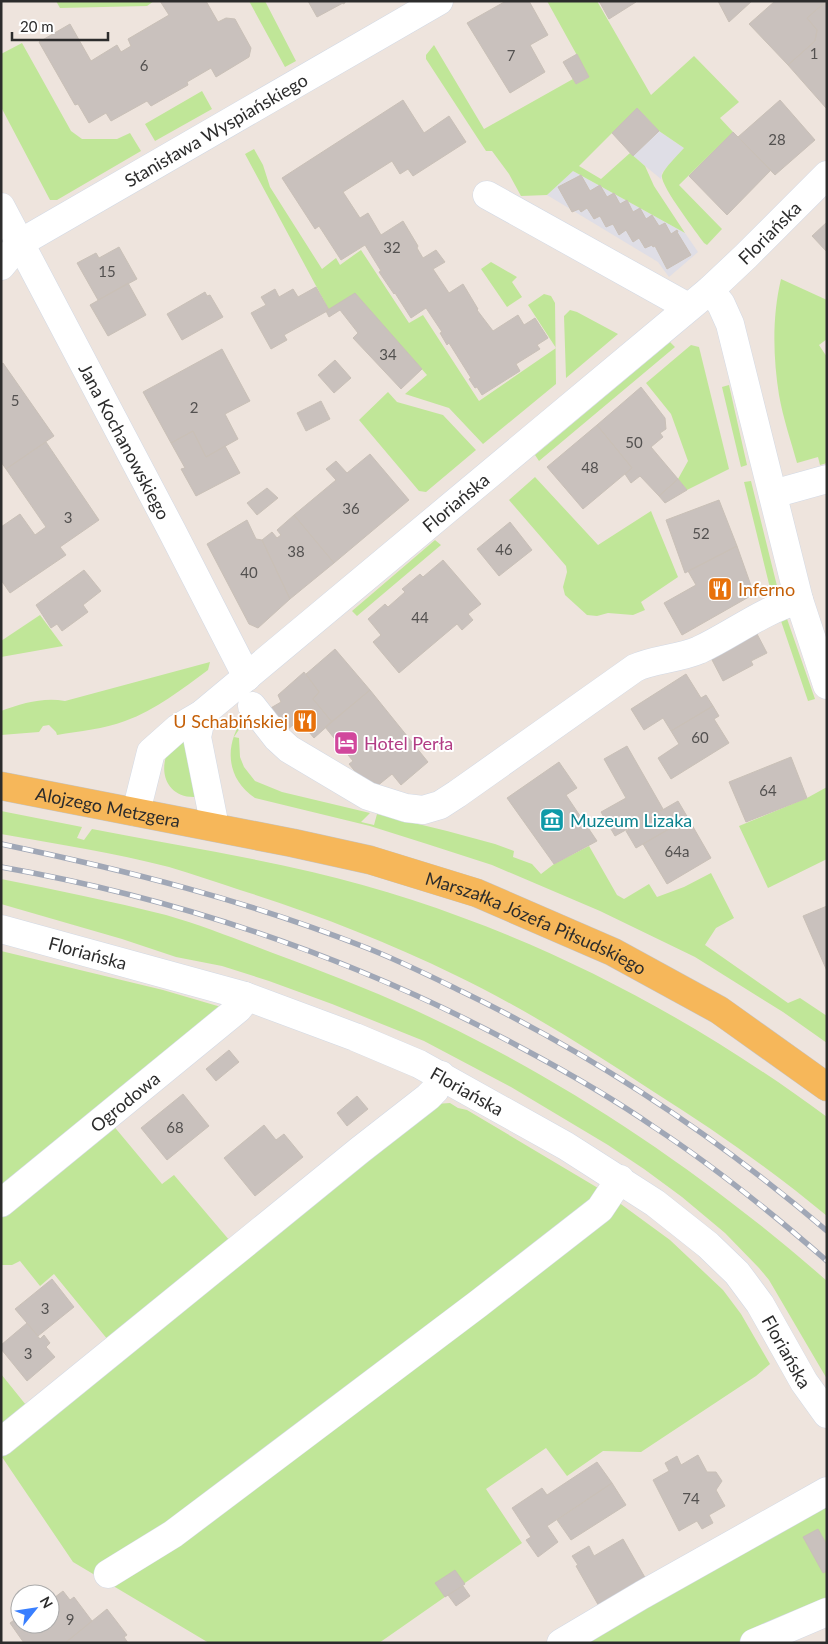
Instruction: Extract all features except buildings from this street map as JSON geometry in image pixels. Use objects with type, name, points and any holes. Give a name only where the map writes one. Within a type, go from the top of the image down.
[{"type":"main road","name":"Alojzego Metzgera","points":[[1,786],[215,827]]},
{"type":"main road","name":"Marszałka Józefa Piłsudskiego","points":[[215,827],[370,860],[477,893],[613,952],[719,1010],[827,1087]]},
{"type":"street","name":"Stanisława Wyspiańskiego","points":[[1,266],[20,242],[439,1]]},
{"type":"street","name":"Floriańska","points":[[136,812],[151,752],[178,728],[202,714],[247,677],[710,290],[827,175]]},
{"type":"street","points":[[487,195],[688,307]]},
{"type":"street","name":"Jana Kochanowskiego","points":[[1,207],[247,677]]},
{"type":"street","points":[[710,290],[721,304],[730,324],[800,600],[827,685]]},
{"type":"street","points":[[773,494],[827,479]]},
{"type":"street","points":[[252,706],[277,738],[290,749],[368,796],[406,808],[428,809],[440,806],[635,668],[693,652],[773,609],[800,600]]},
{"type":"street","points":[[202,714],[197,737],[215,827]]},
{"type":"street","name":"Floriańska","points":[[1,928],[244,996],[387,1050],[441,1076],[566,1146],[620,1179],[683,1224],[737,1273],[760,1304],[804,1382],[827,1414]]},
{"type":"street","name":"Ogrodowa","points":[[1,1203],[238,1009],[242,1004],[244,996]]},
{"type":"street","points":[[1,1442],[360,1150],[428,1097],[435,1090],[441,1076]]},
{"type":"street","points":[[108,1574],[173,1534],[478,1304],[600,1209],[620,1179]]},
{"type":"street","points":[[561,1643],[827,1491]]},
{"type":"street","points":[[754,1643],[827,1612]]},
{"type":"shaded area","points":[[637,108],[659,131],[684,148],[662,173],[661,179],[633,156],[612,133]]},
{"type":"shaded area","points":[[573,171],[685,233],[698,252],[669,277],[658,262],[547,195]]},
{"type":"green space","points":[[56,1],[154,1],[147,6],[60,8]]},
{"type":"green space","points":[[249,1],[265,1],[296,61],[285,67]]},
{"type":"green space","points":[[547,1],[597,1],[651,95],[694,56],[739,102],[720,118],[733,132],[679,185],[722,229],[707,245],[679,209],[663,180],[662,175],[684,148],[659,131],[637,108],[579,166],[601,179],[630,153],[645,166],[654,186],[685,233],[573,171],[547,195],[521,196],[509,174],[492,151],[486,151],[426,59],[426,55],[434,45],[484,129],[573,79],[576,84],[589,77]]},
{"type":"green space","points":[[22,43],[71,131],[82,139],[117,139],[130,133],[141,151],[57,200],[50,200],[1,107],[1,54]]},
{"type":"green space","points":[[202,91],[212,109],[155,141],[145,124]]},
{"type":"green space","points":[[254,149],[263,165],[270,187],[322,269],[336,258],[340,265],[361,250],[409,323],[423,315],[479,401],[556,348],[556,384],[483,444],[449,408],[405,394],[427,375],[355,294],[329,310],[245,154]]},
{"type":"green space","points":[[491,262],[517,277],[512,282],[522,297],[507,307],[481,269]]},
{"type":"green space","points":[[781,279],[827,300],[827,339],[819,345],[827,357],[827,463],[820,465],[818,457],[797,463],[781,404],[777,381],[774,337]]},
{"type":"green space","points":[[544,294],[551,296],[555,303],[556,347],[528,305]]},
{"type":"green space","points":[[570,310],[618,334],[566,378],[564,316]]},
{"type":"green space","points":[[670,342],[675,347],[539,461],[535,455]]},
{"type":"green space","points":[[691,345],[699,347],[729,469],[687,490],[678,479],[688,461],[671,414],[646,383]]},
{"type":"green space","points":[[729,385],[747,465],[741,467],[722,387]]},
{"type":"green space","points":[[388,392],[397,402],[443,415],[476,450],[426,492],[419,491],[359,420]]},
{"type":"green space","points":[[535,477],[598,545],[651,511],[678,577],[641,602],[645,610],[633,615],[608,613],[597,616],[587,615],[565,595],[563,587],[567,572],[566,566],[509,500]]},
{"type":"green space","points":[[751,481],[777,586],[770,588],[744,482]]},
{"type":"green space","points":[[435,540],[441,545],[357,616],[352,611]]},
{"type":"green space","points":[[40,615],[63,646],[1,657],[1,641]]},
{"type":"green space","points":[[786,616],[815,699],[808,701],[780,618]]},
{"type":"green space","points":[[210,662],[208,670],[178,692],[147,711],[117,724],[57,735],[49,725],[43,726],[39,732],[1,735],[1,711],[9,708],[41,700],[65,701]]},
{"type":"green space","points":[[245,716],[249,718],[234,737],[239,738],[240,757],[244,767],[255,781],[282,792],[370,813],[361,822],[374,825],[377,814],[495,844],[514,851],[513,857],[532,864],[541,874],[554,864],[589,846],[617,895],[624,899],[649,884],[657,897],[684,887],[711,873],[734,918],[716,928],[705,945],[788,1003],[800,998],[827,1016],[827,1043],[783,1012],[695,957],[600,911],[492,865],[370,826],[255,798],[238,781],[231,760],[233,737]]},
{"type":"green space","points":[[194,723],[195,797],[186,796],[172,789],[167,782],[164,767],[171,746]]},
{"type":"green space","points":[[827,787],[827,859],[768,888],[739,826],[807,798]]},
{"type":"green space","points":[[1,811],[82,827],[77,838],[84,840],[92,829],[285,866],[382,890],[450,913],[517,939],[582,968],[646,1001],[708,1037],[827,1117],[827,1216],[764,1167],[676,1106],[556,1030],[506,1001],[455,975],[349,928],[187,872],[128,857],[1,834]]},
{"type":"green space","points":[[1,879],[166,915],[213,930],[327,973],[440,1022],[492,1048],[593,1106],[642,1138],[737,1207],[827,1281],[827,1379],[769,1280],[759,1268],[725,1233],[682,1197],[608,1145],[511,1087],[424,1041],[332,1004],[222,966],[176,957],[122,939],[1,904]]},
{"type":"green space","points":[[1,951],[163,990],[221,1007],[1,1192]]},
{"type":"green space","points":[[450,1103],[458,1108],[467,1110],[603,1191],[670,1240],[723,1290],[741,1314],[770,1364],[756,1376],[641,1452],[603,1451],[567,1476],[546,1448],[486,1489],[522,1543],[379,1643],[209,1643],[73,1562],[2,1457],[222,1274],[436,1104]]},
{"type":"green space","points":[[112,1124],[162,1184],[174,1175],[230,1241],[108,1340],[54,1274],[40,1286],[20,1261],[12,1265],[1,1265],[1,1212]]},
{"type":"green space","points":[[1,1374],[26,1405],[1,1432]]},
{"type":"green space","points":[[827,1498],[827,1605],[739,1643],[586,1643]]},
{"type":"railway","points":[[1,844],[140,876],[232,901],[322,931],[416,969],[560,1043],[653,1100],[742,1163],[827,1231]]},
{"type":"railway","points":[[1,867],[69,880],[135,896],[267,936],[394,986],[457,1015],[553,1065],[638,1116],[721,1174],[827,1261]]},
{"type":"place","name":"Inferno","points":[[720,589]]},
{"type":"place","name":"U Schabińskiej","points":[[305,721]]},
{"type":"place","name":"Hotel Perła","points":[[346,743]]},
{"type":"place","name":"Muzeum Lizaka","points":[[552,820]]}]
